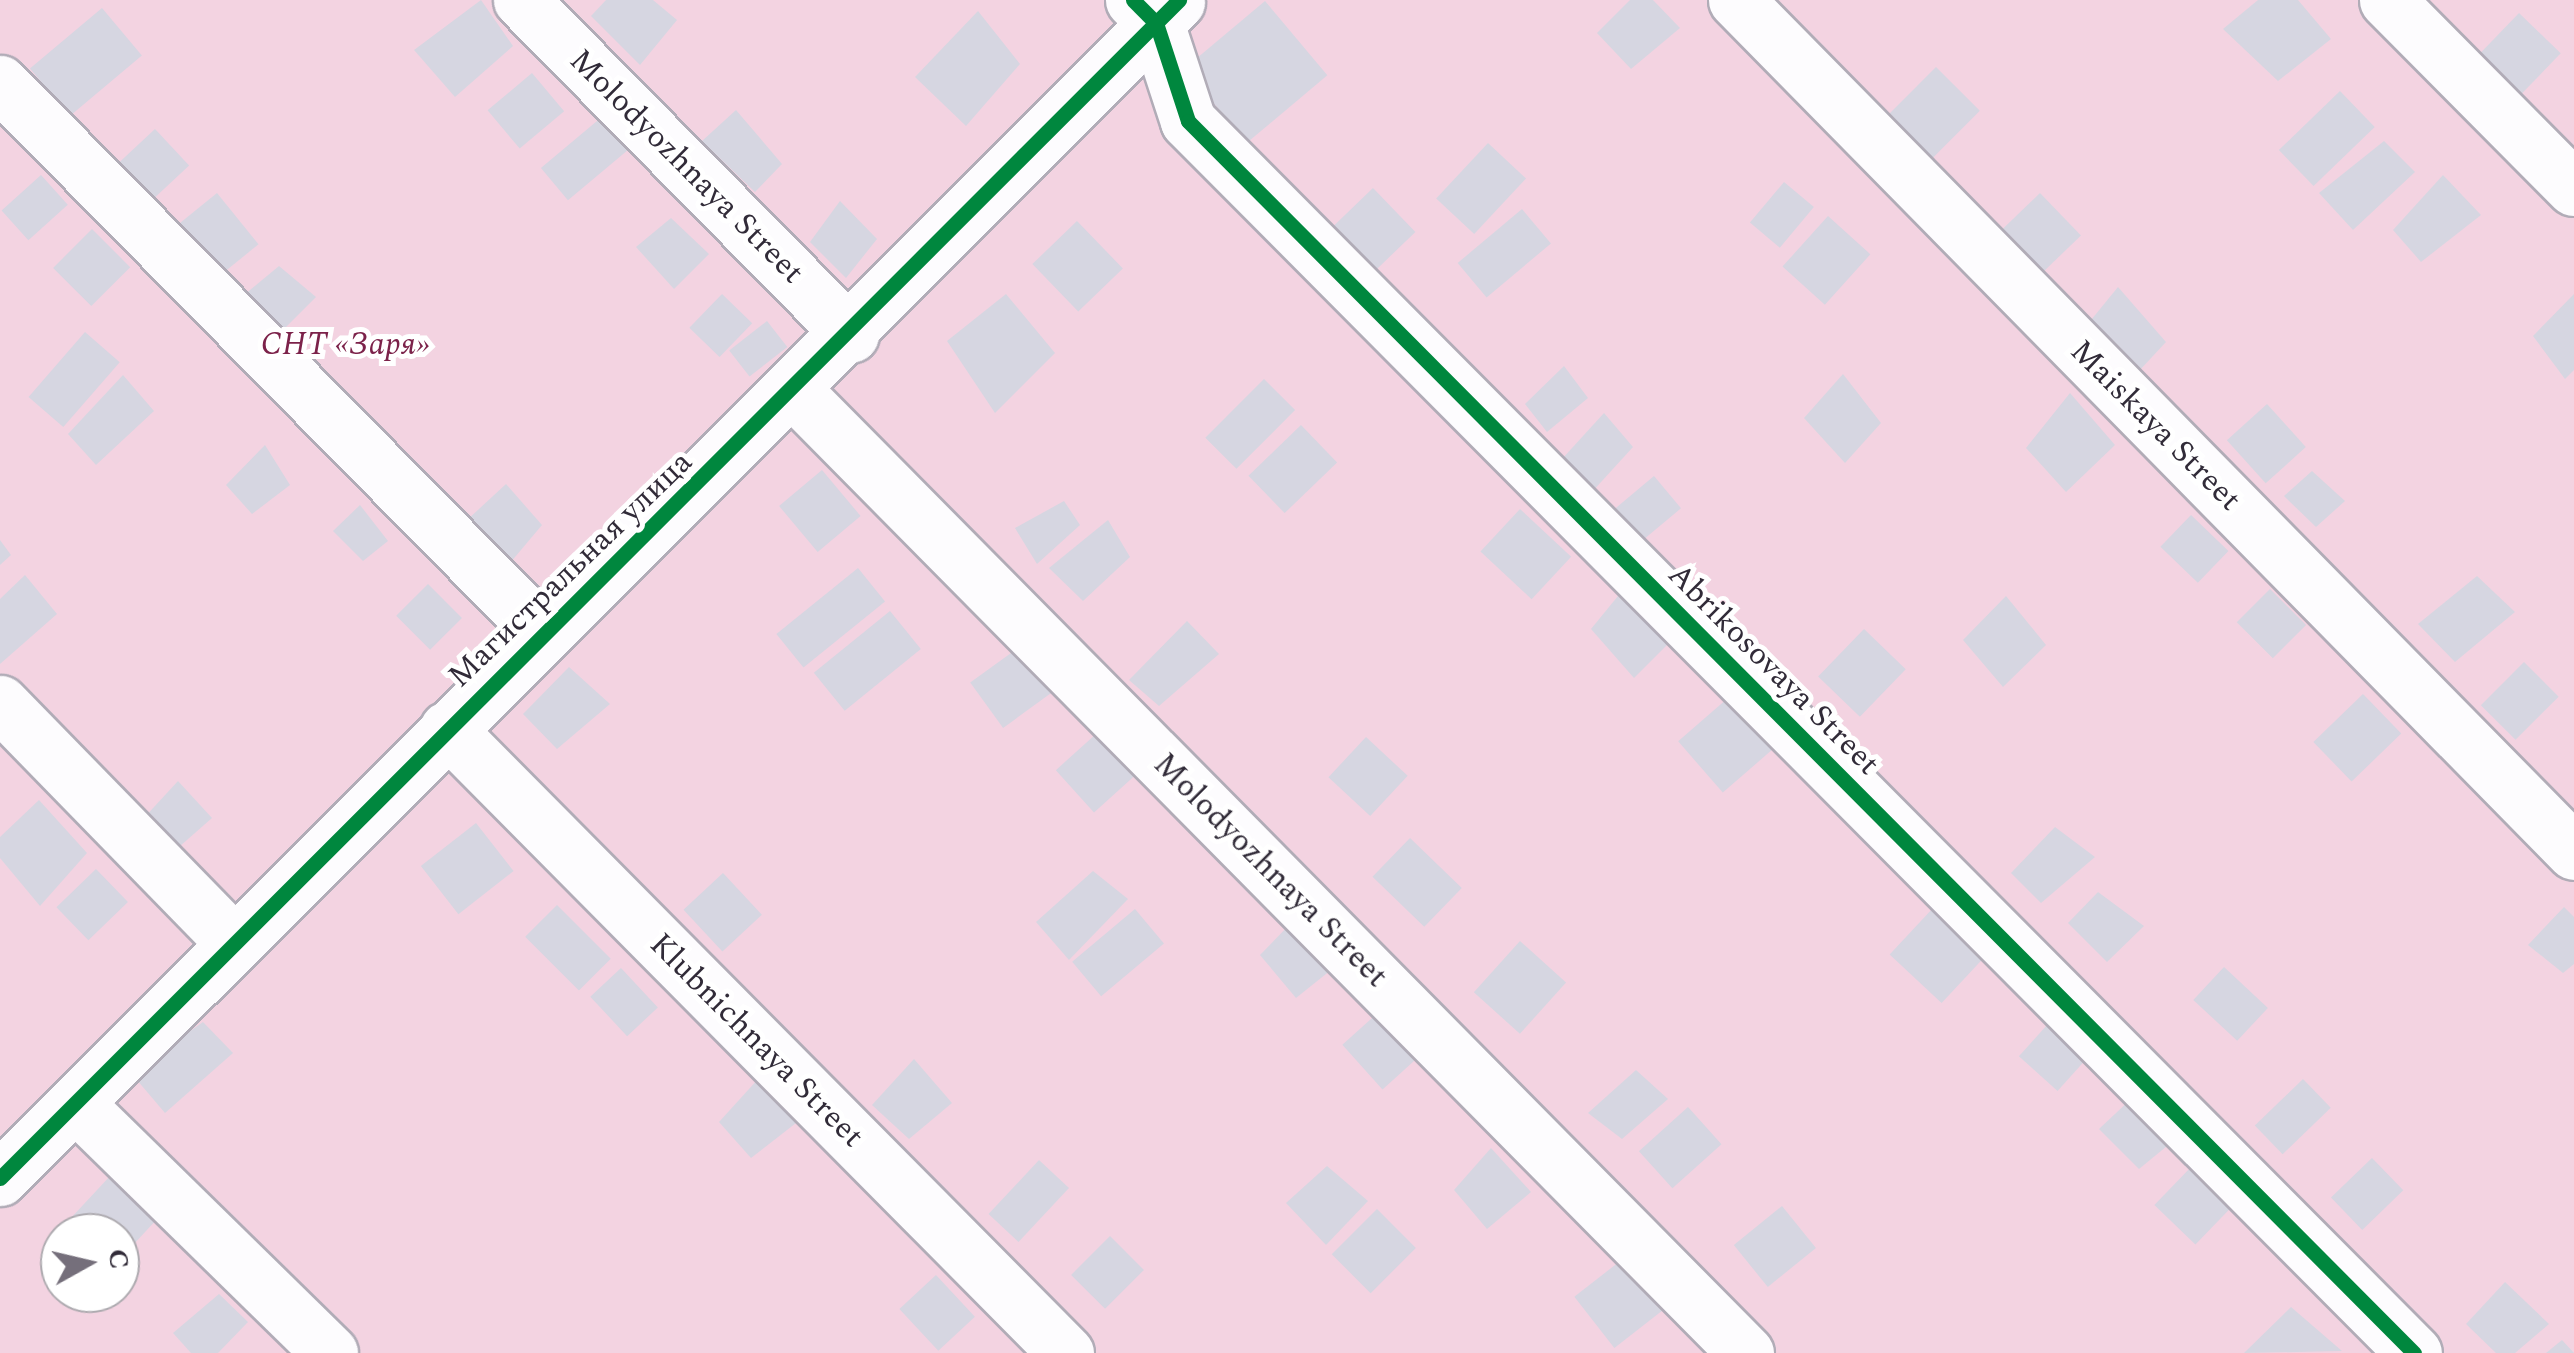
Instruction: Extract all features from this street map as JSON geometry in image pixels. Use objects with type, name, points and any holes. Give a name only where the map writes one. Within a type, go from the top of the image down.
[{"type":"street","name":"Molodyozhnaya Street","points":[[521,0],[850,335]]},
{"type":"street","name":"Maiskaya Street","points":[[1736,0],[2574,852]]},
{"type":"street","points":[[2387,0],[2574,188]]},
{"type":"street","name":"Магистральная улица","points":[[0,1178],[447,730],[850,335],[1156,8]]},
{"type":"street","name":"Abrikosovaya Street","points":[[1156,8],[1188,121],[2414,1353]]},
{"type":"street","points":[[0,83],[544,634]]},
{"type":"street","name":"Molodyozhnaya Street","points":[[794,390],[1746,1353]]},
{"type":"street","points":[[0,703],[234,943]]},
{"type":"street","name":"Klubnichnaya Street","points":[[447,730],[1066,1353]]},
{"type":"street","points":[[77,1105],[330,1353]]},
{"type":"green space","name":"СНТ «Заря»","points":[[0,0],[2574,0],[2574,1353],[0,1353]]},
{"type":"building","points":[[481,0],[513,46],[455,97],[414,50]]},
{"type":"building","points":[[606,0],[653,0],[677,20],[640,65],[591,16]]},
{"type":"building","points":[[1630,0],[1653,0],[1680,28],[1631,69],[1597,33]]},
{"type":"building","points":[[2258,0],[2298,0],[2331,39],[2278,81],[2223,29]]},
{"type":"building","points":[[1265,1],[1327,75],[1247,143],[1185,68]]},
{"type":"building","points":[[102,8],[142,55],[70,116],[30,68]]},
{"type":"building","points":[[978,11],[1020,64],[966,126],[915,77]]},
{"type":"building","points":[[2519,13],[2561,53],[2514,101],[2472,61]]},
{"type":"building","points":[[1936,67],[1980,111],[1920,170],[1877,126]]},
{"type":"building","points":[[532,73],[564,111],[520,149],[488,110]]},
{"type":"building","points":[[2340,91],[2375,127],[2314,186],[2279,150]]},
{"type":"building","points":[[736,110],[782,164],[755,192],[702,141]]},
{"type":"building","points":[[603,116],[630,148],[568,200],[541,168]]},
{"type":"building","points":[[155,129],[189,166],[151,201],[117,164]]},
{"type":"building","points":[[2384,141],[2415,172],[2353,230],[2319,193]]},
{"type":"building","points":[[1488,143],[1526,178],[1474,234],[1436,199]]},
{"type":"building","points":[[41,175],[68,205],[28,240],[2,210]]},
{"type":"building","points":[[2443,175],[2481,215],[2421,262],[2393,230]]},
{"type":"building","points":[[1784,182],[1814,207],[1780,248],[1750,223]]},
{"type":"building","points":[[1373,188],[1415,232],[1371,275],[1328,231]]},
{"type":"building","points":[[217,193],[259,244],[217,278],[175,227]]},
{"type":"building","points":[[2040,193],[2081,235],[2034,281],[1993,239]]},
{"type":"building","points":[[840,201],[877,239],[846,278],[810,242]]},
{"type":"building","points":[[1522,209],[1551,243],[1487,297],[1458,263]]},
{"type":"building","points":[[1828,216],[1870,254],[1825,305],[1782,267]]},
{"type":"building","points":[[671,218],[709,254],[674,289],[636,247]]},
{"type":"building","points":[[1077,221],[1123,268],[1078,312],[1032,264]]},
{"type":"building","points":[[92,229],[130,267],[91,306],[53,268]]},
{"type":"building","points":[[279,266],[316,297],[282,331],[244,295]]},
{"type":"building","points":[[2118,287],[2166,342],[2125,386],[2078,336]]},
{"type":"building","points":[[722,294],[752,323],[720,357],[689,328]]},
{"type":"building","points":[[1006,294],[1055,353],[995,413],[947,341]]},
{"type":"building","points":[[2574,294],[2574,370],[2565,379],[2533,336]]},
{"type":"building","points":[[767,321],[787,347],[749,377],[729,351]]},
{"type":"building","points":[[85,332],[120,362],[63,427],[29,397]]},
{"type":"building","points":[[1564,366],[1588,398],[1547,432],[1525,404]]},
{"type":"building","points":[[1843,374],[1881,423],[1845,463],[1804,418]]},
{"type":"building","points":[[123,375],[154,411],[96,465],[68,434]]},
{"type":"building","points":[[1264,379],[1295,410],[1236,469],[1205,438]]},
{"type":"building","points":[[2070,393],[2115,445],[2066,492],[2026,448]]},
{"type":"building","points":[[2267,404],[2306,447],[2266,483],[2227,440]]},
{"type":"building","points":[[1604,413],[1633,447],[1591,493],[1562,459]]},
{"type":"building","points":[[1301,425],[1337,462],[1285,513],[1248,476]]},
{"type":"building","points":[[265,445],[290,485],[252,514],[226,485]]},
{"type":"building","points":[[822,470],[861,516],[818,552],[779,506]]},
{"type":"building","points":[[2312,471],[2345,501],[2316,527],[2284,496]]},
{"type":"building","points":[[1654,476],[1681,508],[1636,546],[1609,514]]},
{"type":"building","points":[[506,484],[542,525],[510,563],[466,521]]},
{"type":"building","points":[[1064,501],[1080,525],[1037,564],[1015,528]]},
{"type":"building","points":[[360,505],[388,541],[363,561],[333,531]]},
{"type":"building","points":[[1520,509],[1571,557],[1532,599],[1480,551]]},
{"type":"building","points":[[2191,515],[2228,551],[2198,583],[2160,547]]},
{"type":"building","points":[[1108,520],[1130,557],[1083,601],[1049,568]]},
{"type":"building","points":[[0,540],[11,555],[0,565]]},
{"type":"building","points":[[858,568],[885,601],[803,667],[776,634]]},
{"type":"building","points":[[25,575],[57,614],[0,664],[0,599]]},
{"type":"building","points":[[2477,576],[2515,612],[2455,662],[2418,624]]},
{"type":"building","points":[[428,584],[462,618],[430,650],[396,616]]},
{"type":"building","points":[[2270,589],[2306,625],[2273,658],[2237,622]]},
{"type":"building","points":[[1618,596],[1673,639],[1634,678],[1591,629]]},
{"type":"building","points":[[2006,596],[2046,645],[2003,687],[1963,640]]},
{"type":"building","points":[[890,611],[921,649],[845,711],[814,673]]},
{"type":"building","points":[[1187,621],[1219,654],[1159,706],[1129,680]]},
{"type":"building","points":[[1864,629],[1906,669],[1860,717],[1818,676]]},
{"type":"building","points":[[1022,645],[1055,690],[1003,728],[970,683]]},
{"type":"building","points":[[2524,662],[2559,697],[2516,740],[2481,705]]},
{"type":"building","points":[[569,667],[610,704],[557,749],[523,714]]},
{"type":"building","points":[[2363,694],[2401,734],[2352,781],[2313,742]]},
{"type":"building","points":[[1728,698],[1773,749],[1723,793],[1678,741]]},
{"type":"building","points":[[1096,734],[1134,776],[1094,812],[1056,770]]},
{"type":"building","points":[[1366,737],[1408,776],[1370,816],[1328,777]]},
{"type":"building","points":[[178,781],[212,818],[171,854],[142,820]]},
{"type":"building","points":[[39,800],[87,853],[40,906],[0,858],[0,837]]},
{"type":"building","points":[[476,823],[514,871],[458,914],[421,866]]},
{"type":"building","points":[[2055,827],[2095,857],[2041,903],[2011,873]]},
{"type":"building","points":[[1410,838],[1462,888],[1424,927],[1372,877]]},
{"type":"building","points":[[96,869],[128,902],[88,940],[56,907]]},
{"type":"building","points":[[1093,871],[1128,899],[1069,960],[1036,922]]},
{"type":"building","points":[[723,873],[762,915],[722,952],[684,910]]},
{"type":"building","points":[[2098,892],[2144,926],[2107,962],[2068,923]]},
{"type":"building","points":[[557,905],[611,959],[579,991],[525,937]]},
{"type":"building","points":[[1934,907],[1986,955],[1942,1003],[1890,955]]},
{"type":"building","points":[[2564,907],[2574,917],[2574,964],[2563,973],[2528,945]]},
{"type":"building","points":[[1135,909],[1164,943],[1101,996],[1072,962]]},
{"type":"building","points":[[1292,922],[1336,966],[1296,998],[1260,955]]},
{"type":"building","points":[[1520,941],[1566,982],[1520,1034],[1474,992]]},
{"type":"building","points":[[2224,967],[2268,1008],[2237,1041],[2193,1000]]},
{"type":"building","points":[[621,968],[658,1007],[627,1036],[590,997]]},
{"type":"building","points":[[1381,1010],[1421,1055],[1383,1089],[1342,1045]]},
{"type":"building","points":[[203,1022],[233,1053],[165,1113],[131,1073]]},
{"type":"building","points":[[2047,1025],[2086,1060],[2058,1091],[2019,1056]]},
{"type":"building","points":[[914,1059],[952,1103],[909,1139],[872,1105]]},
{"type":"building","points":[[1636,1070],[1668,1099],[1622,1139],[1588,1113]]},
{"type":"building","points":[[759,1078],[796,1123],[751,1158],[719,1122]]},
{"type":"building","points":[[2303,1079],[2331,1108],[2283,1154],[2255,1126]]},
{"type":"building","points":[[2132,1098],[2178,1137],[2139,1169],[2099,1129]]},
{"type":"building","points":[[1688,1107],[1721,1144],[1672,1188],[1639,1151]]},
{"type":"building","points":[[1491,1148],[1531,1192],[1487,1229],[1454,1190]]},
{"type":"building","points":[[2372,1158],[2403,1190],[2362,1230],[2331,1198]]},
{"type":"building","points":[[1039,1160],[1069,1188],[1019,1242],[989,1214]]},
{"type":"building","points":[[2194,1164],[2235,1204],[2195,1245],[2154,1205]]},
{"type":"building","points":[[1327,1166],[1368,1201],[1326,1245],[1286,1203]]},
{"type":"building","points":[[111,1175],[159,1217],[140,1237],[140,1213],[76,1213]]},
{"type":"building","points":[[1782,1206],[1816,1248],[1768,1287],[1734,1245]]},
{"type":"building","points":[[1377,1209],[1416,1248],[1371,1293],[1332,1254]]},
{"type":"building","points":[[1110,1236],[1144,1270],[1105,1309],[1071,1275]]},
{"type":"building","points":[[1624,1258],[1664,1309],[1614,1348],[1574,1297]]},
{"type":"building","points":[[936,1275],[975,1317],[938,1351],[899,1309]]},
{"type":"building","points":[[2505,1282],[2549,1324],[2515,1353],[2496,1353],[2466,1324]]},
{"type":"building","points":[[219,1294],[248,1322],[218,1353],[191,1353],[173,1333]]},
{"type":"building","points":[[2291,1307],[2342,1351],[2244,1353]]},
{"type":"building","points":[[2562,1340],[2574,1353],[2546,1353]]},
{"type":"cycle path","points":[[1133,0],[1156,23],[1188,121],[2414,1353]]},
{"type":"cycle path","points":[[0,1178],[1179,0]]}]
